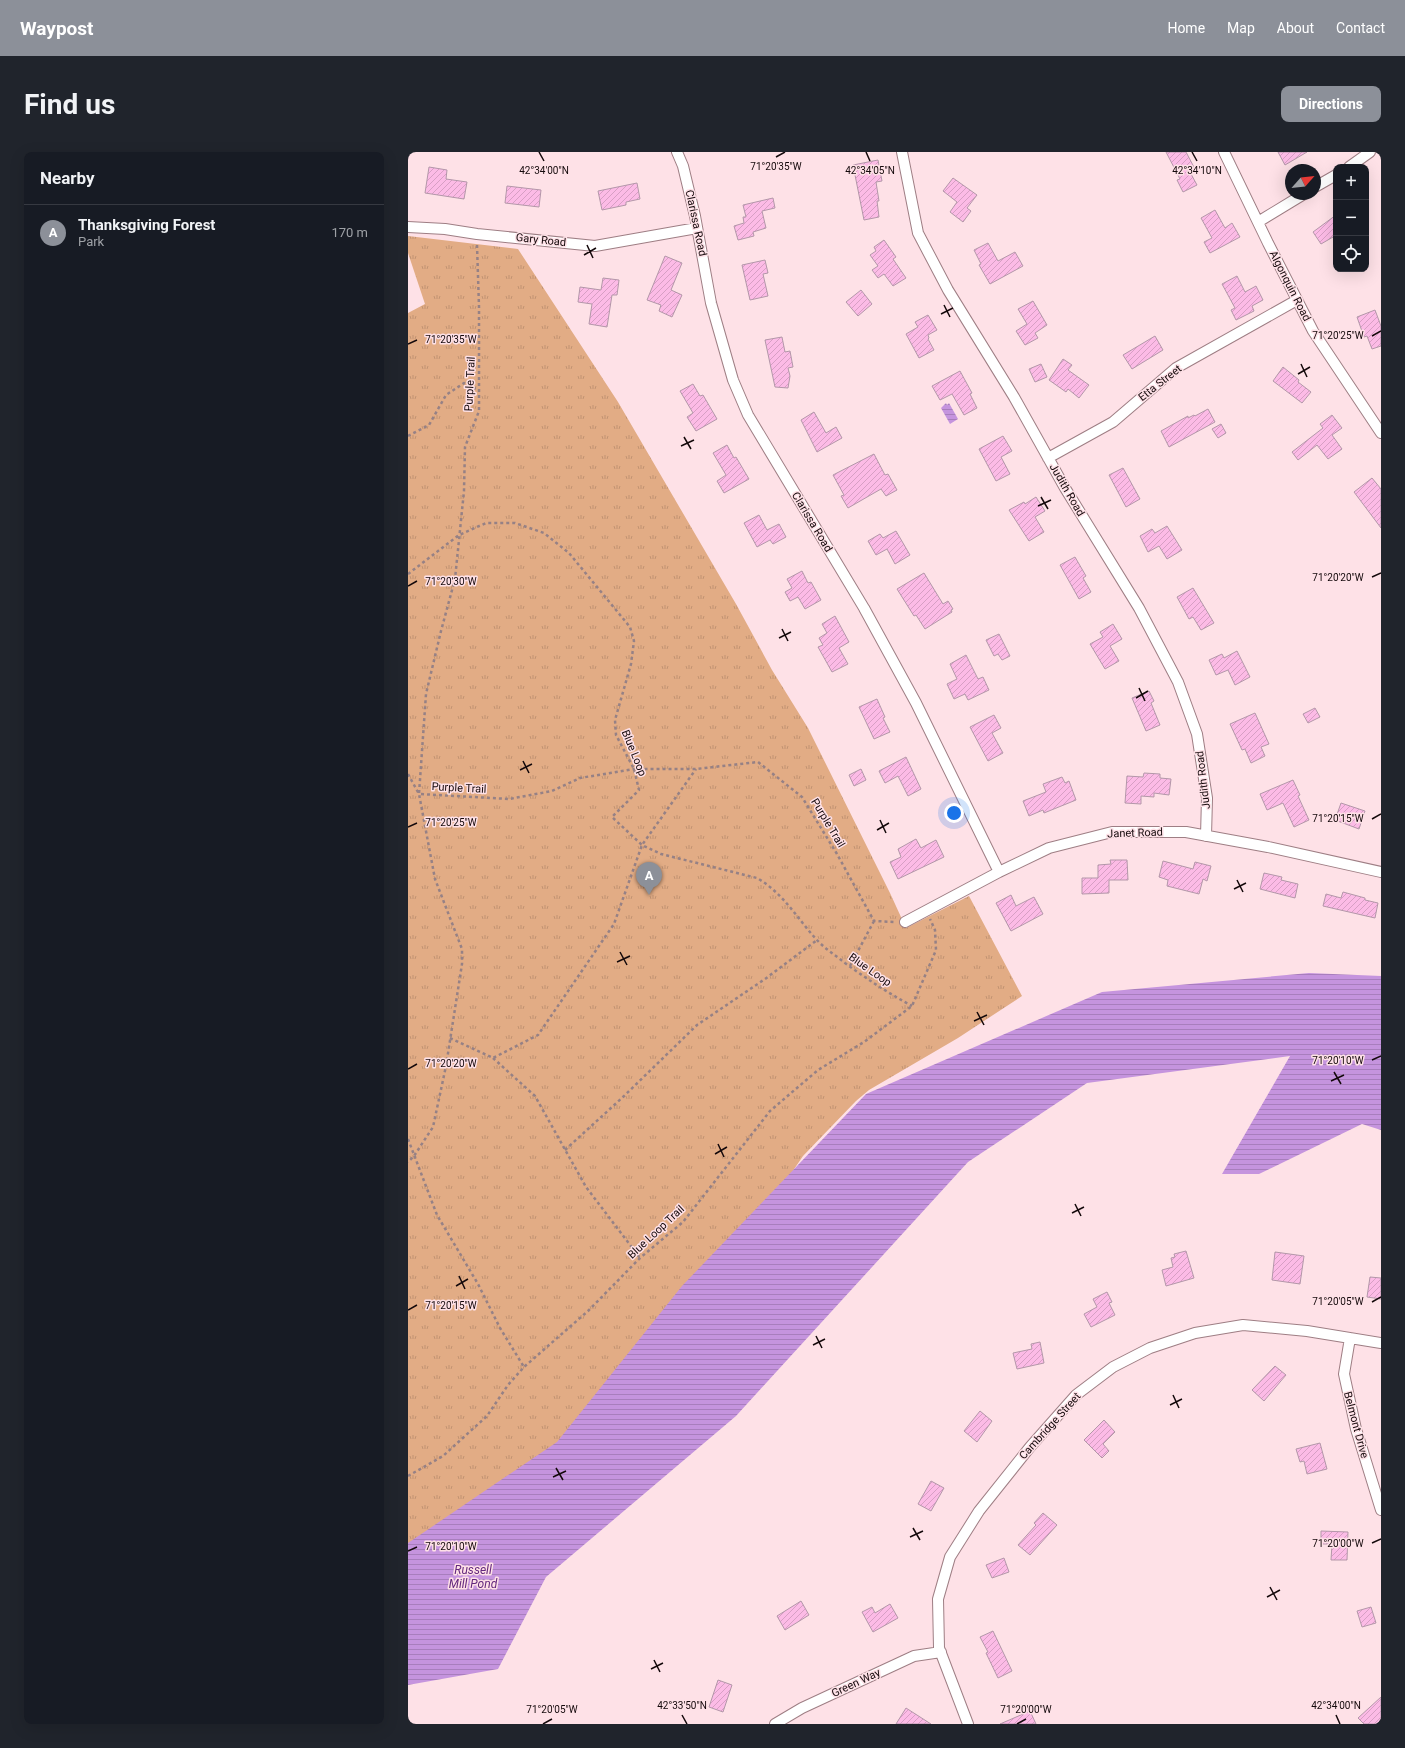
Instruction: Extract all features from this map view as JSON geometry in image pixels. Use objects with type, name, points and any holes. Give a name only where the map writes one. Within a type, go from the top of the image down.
[{"type":"street","name":"Clarissa Road","points":[[677,152],[683,166],[714,311],[733,380],[748,415],[864,608],[916,703],[999,872]]},
{"type":"street","name":"Judith Road","points":[[902,152],[918,233],[948,290],[1014,397],[1048,458],[1139,608],[1178,682],[1197,734],[1207,798],[1206,836]]},
{"type":"street","name":"Algonquin Road","points":[[1224,152],[1313,331],[1377,420],[1381,433]]},
{"type":"street","points":[[1353,164],[1370,152]]},
{"type":"street","points":[[1321,184],[1333,177]]},
{"type":"street","points":[[1258,222],[1294,200]]},
{"type":"street","name":"Gary Road","points":[[408,227],[446,229],[477,234],[595,246],[697,228]]},
{"type":"street","name":"Etta Street","points":[[1048,458],[1113,422],[1176,368],[1297,300]]},
{"type":"street","name":"Janet Road","points":[[905,922],[999,872],[1049,848],[1112,832],[1186,832],[1275,848],[1381,872]]},
{"type":"street","name":"Cambridge Street","points":[[968,1724],[939,1648],[938,1599],[950,1557],[979,1511],[1030,1447],[1076,1395],[1112,1367],[1150,1348],[1195,1333],[1243,1325],[1307,1331],[1381,1343]]},
{"type":"street","name":"Belmont Drive","points":[[1350,1338],[1344,1374],[1356,1429],[1381,1510]]},
{"type":"street","name":"Green Way","points":[[775,1724],[802,1708],[914,1656],[940,1652]]},
{"type":"path","name":"Purple Trail","points":[[477,234],[480,391],[478,411],[465,447],[464,491],[455,579],[426,694],[419,794],[509,799],[552,791],[580,778],[634,769],[696,769],[758,762],[802,797],[837,854],[874,921]]},
{"type":"path","points":[[408,436],[429,425],[446,395],[464,383],[480,391]]},
{"type":"path","name":"Blue Loop","points":[[408,574],[459,536],[486,523],[515,523],[544,533],[569,553],[630,627],[634,641],[631,664],[615,720],[616,735],[634,769],[639,790],[612,817],[642,845],[661,854],[757,878],[768,884],[788,904],[817,940],[884,991],[912,1006]]},
{"type":"path","points":[[493,1058],[538,1035],[614,924],[642,845],[696,769]]},
{"type":"path","points":[[408,774],[419,794],[435,879],[462,949],[462,964],[450,1038],[433,1127],[414,1156],[408,1162]]},
{"type":"path","name":"Blue Loop Trail","points":[[408,1476],[443,1456],[487,1416],[508,1385],[524,1367],[588,1311],[640,1258],[683,1222],[770,1112],[818,1070],[864,1042],[912,1006],[936,950],[935,930],[926,911]]},
{"type":"path","points":[[850,966],[874,921],[905,922]]},
{"type":"path","points":[[565,1150],[623,1097],[697,1025],[765,980],[817,940]]},
{"type":"path","points":[[450,1038],[493,1058],[535,1096],[586,1187],[640,1258]]},
{"type":"path","points":[[408,1139],[438,1215],[478,1284],[500,1328],[524,1367]]},
{"type":"green space","points":[[408,236],[518,249],[618,402],[736,604],[772,670],[808,728],[906,928],[969,896],[1022,996],[958,1038],[869,1090],[856,1101],[803,1156],[784,1184],[585,1422],[503,1492],[408,1553],[408,313],[425,304],[408,253]]},
{"type":"water","points":[[946,403],[947,405],[949,403],[958,419],[950,424],[941,408]]},
{"type":"water","name":"Russell Mill Pond","points":[[1309,973],[1381,976],[1381,1130],[1362,1124],[1259,1174],[1222,1174],[1290,1056],[1087,1083],[968,1162],[736,1416],[546,1577],[498,1669],[408,1685],[408,1543],[557,1442],[682,1286],[866,1094],[1102,992]]},
{"type":"building","points":[[1166,152],[1186,152],[1196,171],[1191,174],[1197,185],[1183,192],[1177,180],[1180,179]]},
{"type":"building","points":[[1278,152],[1307,152],[1285,164]]},
{"type":"building","points":[[878,160],[882,181],[876,182],[879,201],[877,201],[879,217],[864,220],[853,165]]},
{"type":"building","points":[[429,167],[447,170],[446,179],[467,182],[464,199],[425,193]]},
{"type":"building","points":[[953,178],[977,195],[967,208],[971,211],[963,222],[950,212],[957,202],[943,191]]},
{"type":"building","points":[[637,183],[640,199],[626,202],[626,205],[602,210],[598,191]]},
{"type":"building","points":[[507,186],[541,190],[539,207],[505,203]]},
{"type":"building","points":[[773,198],[775,208],[762,211],[766,228],[753,232],[754,236],[738,240],[734,226],[744,223],[743,217],[746,217],[743,205]]},
{"type":"building","points":[[1215,210],[1225,228],[1232,223],[1240,237],[1210,253],[1204,242],[1212,238],[1201,218]]},
{"type":"building","points":[[1333,217],[1333,237],[1321,244],[1313,232]]},
{"type":"building","points":[[884,240],[896,257],[893,259],[906,278],[893,286],[884,274],[878,278],[872,270],[878,266],[870,255],[876,251],[874,247]]},
{"type":"building","points":[[988,243],[998,261],[1015,252],[1023,266],[990,284],[979,265],[981,264],[974,250]]},
{"type":"building","points":[[665,256],[682,263],[671,290],[682,295],[672,317],[659,311],[661,305],[647,300]]},
{"type":"building","points":[[765,260],[768,273],[763,274],[768,296],[750,300],[742,265]]},
{"type":"building","points":[[1237,276],[1245,292],[1256,286],[1263,300],[1252,306],[1254,311],[1236,320],[1231,310],[1235,308],[1222,284]]},
{"type":"building","points":[[603,278],[619,280],[617,295],[612,295],[607,327],[589,324],[592,304],[578,302],[580,287],[601,290]]},
{"type":"building","points":[[861,290],[872,304],[858,316],[846,302]]},
{"type":"building","points":[[1033,301],[1047,325],[1035,333],[1038,338],[1025,345],[1016,331],[1027,324],[1018,309]]},
{"type":"building","points":[[1375,310],[1381,326],[1381,346],[1372,349],[1367,336],[1364,337],[1357,317]]},
{"type":"building","points":[[928,315],[937,330],[928,335],[928,339],[934,350],[919,358],[906,334],[918,327],[915,322]]},
{"type":"building","points":[[1155,336],[1163,350],[1132,369],[1123,355]]},
{"type":"building","points":[[782,337],[785,352],[790,351],[793,367],[788,368],[790,376],[788,388],[775,387],[765,340]]},
{"type":"building","points":[[1063,359],[1072,365],[1068,370],[1089,385],[1079,398],[1068,389],[1066,392],[1049,380]]},
{"type":"building","points":[[1041,364],[1047,377],[1035,382],[1029,369]]},
{"type":"building","points":[[1283,367],[1311,392],[1302,403],[1273,381]]},
{"type":"building","points":[[960,371],[972,393],[970,394],[977,408],[964,415],[952,394],[940,400],[932,386]]},
{"type":"building","points":[[693,384],[700,396],[703,395],[717,419],[696,431],[687,417],[693,413],[680,391]]},
{"type":"building","points":[[1208,409],[1215,422],[1169,447],[1161,431],[1188,416],[1188,418],[1194,415],[1195,416]]},
{"type":"building","points":[[814,412],[826,433],[836,427],[842,438],[817,452],[801,420]]},
{"type":"building","points":[[1332,415],[1342,428],[1332,435],[1342,449],[1328,459],[1317,445],[1298,460],[1292,452],[1323,428],[1320,424]]},
{"type":"building","points":[[1221,424],[1226,433],[1218,438],[1212,429]]},
{"type":"building","points":[[1003,436],[1012,451],[1001,457],[1010,474],[996,481],[979,449]]},
{"type":"building","points":[[727,445],[749,479],[724,493],[717,481],[726,475],[713,453]]},
{"type":"building","points":[[874,454],[885,475],[888,474],[897,490],[886,496],[881,489],[848,508],[841,496],[844,495],[833,475]]},
{"type":"building","points":[[1123,468],[1140,499],[1126,507],[1109,475]]},
{"type":"building","points":[[1372,478],[1381,489],[1381,528],[1354,492]]},
{"type":"building","points":[[1036,497],[1045,511],[1035,517],[1044,532],[1029,541],[1009,510],[1024,502],[1025,504]]},
{"type":"building","points":[[759,515],[767,530],[779,524],[786,537],[773,544],[770,540],[757,547],[744,523]]},
{"type":"building","points":[[1167,526],[1182,550],[1167,559],[1159,546],[1148,552],[1140,536],[1152,529],[1155,533]]},
{"type":"building","points":[[896,531],[910,555],[895,564],[887,549],[876,555],[868,541],[880,534],[883,538]]},
{"type":"building","points":[[1075,557],[1086,576],[1083,578],[1091,592],[1079,599],[1060,565]]},
{"type":"building","points":[[802,571],[808,583],[811,582],[821,600],[805,609],[798,597],[790,601],[785,592],[792,588],[787,579]]},
{"type":"building","points":[[924,573],[943,604],[948,601],[953,609],[951,610],[952,612],[925,629],[916,615],[914,616],[897,589]]},
{"type":"building","points":[[1193,588],[1214,623],[1201,630],[1193,617],[1189,619],[1177,597]]},
{"type":"building","points":[[835,616],[849,642],[839,648],[848,664],[832,672],[818,647],[823,645],[819,638],[827,633],[822,624]]},
{"type":"building","points":[[1113,624],[1122,639],[1110,646],[1119,661],[1105,669],[1090,644],[1103,637],[1100,632]]},
{"type":"building","points":[[999,634],[1010,656],[1002,660],[998,654],[994,656],[986,640]]},
{"type":"building","points":[[1237,651],[1250,677],[1235,685],[1228,670],[1216,675],[1209,660],[1222,654],[1224,658]]},
{"type":"building","points":[[966,655],[978,679],[983,677],[989,690],[968,700],[965,694],[954,699],[947,684],[957,679],[950,664]]},
{"type":"building","points":[[1149,691],[1154,701],[1151,703],[1160,725],[1146,731],[1132,698]]},
{"type":"building","points":[[877,699],[885,717],[883,718],[890,732],[874,739],[859,707]]},
{"type":"building","points":[[1315,708],[1320,717],[1308,723],[1303,714]]},
{"type":"building","points":[[1255,713],[1269,744],[1261,747],[1265,756],[1251,763],[1245,749],[1242,750],[1230,724]]},
{"type":"building","points":[[994,715],[1001,728],[992,733],[1003,753],[988,761],[970,727]]},
{"type":"building","points":[[906,757],[921,789],[908,796],[898,776],[885,783],[879,771]]},
{"type":"building","points":[[861,769],[866,780],[854,786],[849,775]]},
{"type":"building","points":[[1144,773],[1160,774],[1160,778],[1171,779],[1169,795],[1154,793],[1154,797],[1141,796],[1141,804],[1125,803],[1127,776],[1143,777]]},
{"type":"building","points":[[1062,777],[1065,783],[1069,781],[1076,800],[1044,813],[1043,810],[1029,816],[1023,801],[1046,792],[1043,784]]},
{"type":"building","points":[[1293,780],[1300,795],[1298,796],[1309,820],[1294,827],[1283,803],[1267,810],[1260,794]]},
{"type":"building","points":[[1341,803],[1365,811],[1359,829],[1335,820]]},
{"type":"building","points":[[916,839],[921,848],[936,840],[944,857],[898,879],[890,862],[901,857],[898,849]]},
{"type":"building","points":[[1110,860],[1127,860],[1128,880],[1109,880],[1109,893],[1082,894],[1082,878],[1098,878],[1098,865],[1111,864]]},
{"type":"building","points":[[1163,861],[1193,869],[1195,862],[1211,866],[1207,881],[1203,879],[1199,894],[1167,886],[1168,880],[1159,877]]},
{"type":"building","points":[[1264,873],[1282,877],[1281,880],[1298,884],[1295,898],[1260,889]]},
{"type":"building","points":[[1343,892],[1378,903],[1375,918],[1323,906],[1326,894],[1341,898]]},
{"type":"building","points":[[1011,895],[1016,906],[1034,897],[1043,914],[1011,931],[996,903]]},
{"type":"building","points":[[1186,1251],[1194,1278],[1166,1286],[1162,1270],[1173,1267],[1171,1258],[1175,1257],[1174,1254]]},
{"type":"building","points":[[1275,1252],[1304,1256],[1300,1284],[1272,1280]]},
{"type":"building","points":[[1370,1277],[1381,1278],[1381,1299],[1367,1297]]},
{"type":"building","points":[[1107,1292],[1112,1302],[1109,1303],[1115,1315],[1091,1327],[1084,1314],[1097,1307],[1093,1299]]},
{"type":"building","points":[[1040,1342],[1044,1363],[1017,1369],[1013,1353],[1032,1349],[1031,1344]]},
{"type":"building","points":[[1275,1366],[1286,1375],[1264,1401],[1252,1390]]},
{"type":"building","points":[[980,1411],[992,1421],[977,1442],[964,1431]]},
{"type":"building","points":[[1104,1420],[1115,1432],[1103,1444],[1109,1451],[1102,1458],[1084,1440]]},
{"type":"building","points":[[1320,1443],[1327,1469],[1307,1474],[1304,1461],[1300,1462],[1296,1449]]},
{"type":"building","points":[[931,1481],[944,1488],[931,1511],[918,1504]]},
{"type":"building","points":[[1043,1513],[1057,1525],[1030,1555],[1018,1545],[1036,1525],[1034,1523]]},
{"type":"building","points":[[1321,1531],[1348,1532],[1347,1560],[1331,1560],[1332,1544],[1321,1544]]},
{"type":"building","points":[[1004,1558],[1009,1572],[992,1578],[986,1565]]},
{"type":"building","points":[[801,1601],[809,1615],[785,1630],[777,1616]]},
{"type":"building","points":[[890,1604],[898,1618],[873,1632],[862,1612],[872,1607],[875,1613]]},
{"type":"building","points":[[1371,1607],[1376,1623],[1362,1627],[1357,1611]]},
{"type":"building","points":[[993,1631],[1012,1671],[998,1678],[986,1653],[988,1652],[980,1637]]},
{"type":"building","points":[[718,1680],[732,1685],[723,1712],[709,1707]]},
{"type":"building","points":[[1381,1697],[1381,1720],[1377,1724],[1364,1724],[1358,1718]]},
{"type":"building","points":[[906,1708],[931,1724],[896,1724]]},
{"type":"building","points":[[1030,1711],[1036,1724],[1000,1724]]},
{"type":"place","name":"Thanksgiving Forest","points":[[649,895]]}]
